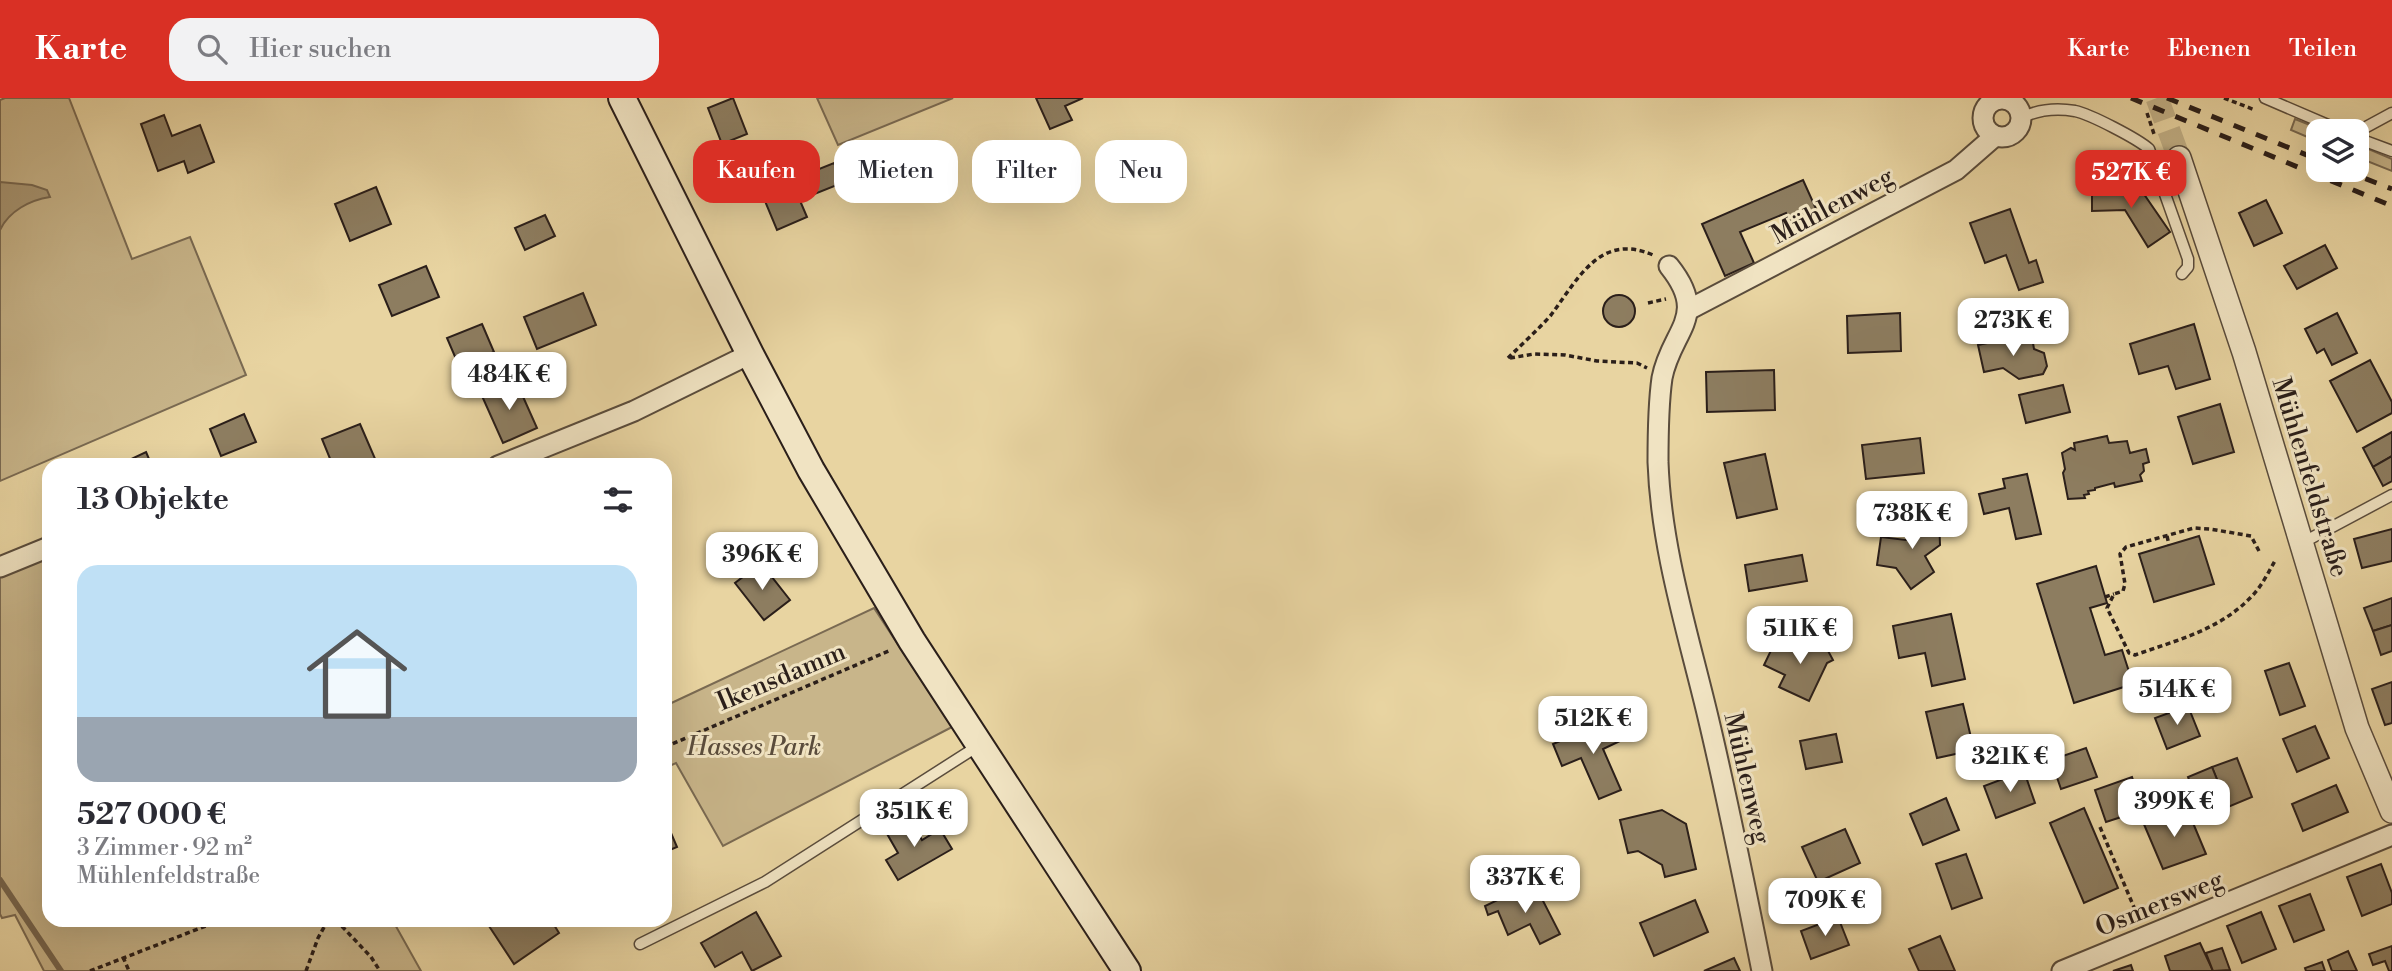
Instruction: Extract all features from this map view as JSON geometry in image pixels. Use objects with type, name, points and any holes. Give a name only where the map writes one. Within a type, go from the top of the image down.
[{"type":"main road","points":[[622,98],[811,470],[912,641],[1127,971]]},
{"type":"street","points":[[1994,136],[1985,128],[1982,115],[1988,104],[2000,98],[2012,102],[2017,106],[2021,118]]},
{"type":"street","name":"Mühlenweg","points":[[1762,971],[1736,839],[1669,555],[1661,508],[1657,427],[1663,376],[1688,310],[1956,170],[1994,136],[2001,137],[2017,130],[2021,118]]},
{"type":"street","name":"Mühlenfeldstraße","points":[[2179,158],[2234,319],[2357,728],[2392,811]]},
{"type":"street","points":[[1669,266],[1680,280],[1688,310]]},
{"type":"street","points":[[518,458],[634,411],[750,354]]},
{"type":"street","points":[[0,567],[42,550]]},
{"type":"street","name":"Osmersweg","points":[[2062,971],[2392,835]]},
{"type":"lane","points":[[2265,98],[2314,119]]},
{"type":"lane","points":[[2021,118],[2036,111],[2076,111],[2140,141],[2149,149],[2188,259],[2188,267],[2182,274]]},
{"type":"lane","points":[[2369,125],[2392,113]]},
{"type":"lane","points":[[2369,142],[2389,148]]},
{"type":"lane","points":[[2302,543],[2392,495]]},
{"type":"lane","points":[[640,944],[765,882],[979,745]]},
{"type":"path","points":[[2147,113],[2154,133]]},
{"type":"path","points":[[1663,376],[1637,363],[1597,361],[1565,355],[1534,354],[1508,358],[1549,316],[1578,275],[1599,258],[1624,248],[1641,250],[1669,266]]},
{"type":"path","points":[[2105,597],[2123,591],[2125,584],[2120,554],[2126,547],[2194,528],[2210,528],[2251,536],[2259,551]]},
{"type":"path","points":[[2167,536],[2169,545]]},
{"type":"path","points":[[2114,594],[2107,608],[2126,654],[2135,655],[2195,634],[2227,618],[2254,594],[2276,559]]},
{"type":"path","name":"Ikensdamm","points":[[672,744],[912,641]]},
{"type":"path","points":[[2100,827],[2136,912]]},
{"type":"path","points":[[90,971],[202,927]]},
{"type":"path","points":[[306,971],[324,927]]},
{"type":"path","points":[[343,927],[372,957],[380,971]]},
{"type":"path","points":[[123,957],[130,971]]},
{"type":"green space","points":[[69,98],[132,259],[190,237],[246,375],[53,458],[42,458],[42,463],[0,481],[0,100]]},
{"type":"green space","points":[[817,98],[953,98],[850,140],[836,140]]},
{"type":"green space","points":[[2295,119],[2306,123],[2306,136],[2291,130]]},
{"type":"green space","points":[[2369,149],[2392,159],[2392,171],[2369,162]]},
{"type":"green space","points":[[42,557],[42,927],[396,927],[421,971],[44,971],[15,915],[2,918],[0,914],[0,575]]},
{"type":"green space","name":"Hasses Park","points":[[874,608],[952,727],[723,846],[676,763],[672,765],[672,703]]},
{"type":"shaded area","points":[[0,182],[32,185],[47,190],[50,197],[21,208],[9,217],[0,230]]},
{"type":"building","points":[[733,98],[747,134],[732,140],[720,140],[708,108]]},
{"type":"building","points":[[1036,98],[1083,98],[1065,106],[1072,120],[1050,129]]},
{"type":"building","points":[[164,115],[172,136],[200,125],[214,162],[188,173],[184,161],[158,171],[141,124]]},
{"type":"building","points":[[834,163],[834,186],[820,192],[820,169]]},
{"type":"building","points":[[1803,180],[1822,222],[1795,234],[1786,213],[1740,232],[1754,263],[1725,276],[1702,224]]},
{"type":"building","points":[[2092,186],[2139,187],[2170,232],[2148,247],[2125,210],[2092,211]]},
{"type":"building","points":[[376,187],[391,224],[350,241],[335,204]]},
{"type":"building","points":[[2266,200],[2282,233],[2254,246],[2239,213]]},
{"type":"building","points":[[766,203],[801,203],[807,217],[777,230]]},
{"type":"building","points":[[2010,209],[2029,263],[2036,260],[2043,282],[2019,290],[2006,255],[1985,263],[1970,223]]},
{"type":"building","points":[[545,215],[555,236],[525,250],[515,228]]},
{"type":"building","points":[[2325,245],[2337,268],[2297,289],[2284,266]]},
{"type":"building","points":[[426,266],[439,297],[392,316],[379,285]]},
{"type":"building","points":[[583,293],[596,325],[537,349],[524,317]]},
{"type":"building","points":[[1619,295],[1630,300],[1635,311],[1630,322],[1619,327],[1608,322],[1603,311],[1608,300]]},
{"type":"building","points":[[1900,313],[1901,351],[1848,353],[1847,316]]},
{"type":"building","points":[[2337,313],[2357,353],[2332,365],[2324,349],[2317,353],[2305,329]]},
{"type":"building","points":[[482,324],[494,352],[459,366],[447,338]]},
{"type":"building","points":[[2194,324],[2210,379],[2176,389],[2168,366],[2139,374],[2130,344]]},
{"type":"building","points":[[2023,338],[2033,343],[2034,349],[2044,353],[2047,366],[2043,374],[2019,379],[2003,368],[1984,372],[1978,345]]},
{"type":"building","points":[[2370,360],[2392,402],[2392,413],[2357,432],[2330,381]]},
{"type":"building","points":[[1774,370],[1775,410],[1707,412],[1706,372]]},
{"type":"building","points":[[516,381],[537,428],[503,443],[482,396]]},
{"type":"building","points":[[2063,385],[2070,412],[2026,423],[2019,395]]},
{"type":"building","points":[[2220,404],[2234,452],[2193,464],[2178,417]]},
{"type":"building","points":[[244,414],[256,442],[221,456],[210,429]]},
{"type":"building","points":[[360,424],[375,458],[330,458],[322,439]]},
{"type":"building","points":[[2392,432],[2392,456],[2373,467],[2363,448]]},
{"type":"building","points":[[2107,436],[2109,443],[2127,441],[2130,453],[2146,449],[2149,462],[2143,464],[2144,471],[2140,475],[2142,481],[2115,487],[2114,483],[2088,491],[2089,494],[2084,495],[2085,498],[2068,499],[2062,453],[2071,448],[2075,450],[2074,443]]},
{"type":"building","points":[[1920,438],[1924,473],[1866,479],[1862,445]]},
{"type":"building","points":[[146,452],[149,458],[133,458]]},
{"type":"building","points":[[1765,454],[1777,509],[1737,518],[1724,463]]},
{"type":"building","points":[[2392,456],[2392,481],[2383,486],[2373,467]]},
{"type":"building","points":[[2027,474],[2041,534],[2016,539],[2009,508],[1984,514],[1979,494],[2005,488],[2003,479]]},
{"type":"building","points":[[1915,516],[1939,516],[1940,545],[1925,556],[1934,572],[1911,589],[1896,568],[1877,565],[1881,537],[1906,540],[1915,533]]},
{"type":"building","points":[[2392,529],[2392,561],[2362,568],[2354,539]]},
{"type":"building","points":[[2199,536],[2214,584],[2154,602],[2139,554]]},
{"type":"building","points":[[1802,555],[1807,581],[1749,591],[1745,565]]},
{"type":"building","points":[[761,563],[790,600],[764,620],[735,583]]},
{"type":"building","points":[[2096,566],[2107,603],[2090,608],[2105,655],[2122,650],[2133,684],[2074,703],[2037,584]]},
{"type":"building","points":[[2392,598],[2392,625],[2373,631],[2364,608]]},
{"type":"building","points":[[1951,614],[1965,679],[1932,686],[1925,653],[1899,658],[1893,626]]},
{"type":"building","points":[[2392,625],[2392,651],[2381,655],[2373,631]]},
{"type":"building","points":[[1819,634],[1833,660],[1827,663],[1809,701],[1779,687],[1785,675],[1764,665],[1776,640],[1795,649]]},
{"type":"building","points":[[2289,663],[2305,706],[2280,715],[2265,671]]},
{"type":"building","points":[[2392,682],[2392,723],[2385,725],[2372,689]]},
{"type":"building","points":[[1963,704],[1974,750],[1937,758],[1926,712]]},
{"type":"building","points":[[2188,706],[2200,736],[2167,749],[2155,718]]},
{"type":"building","points":[[1611,719],[1620,741],[1603,749],[1621,790],[1599,799],[1581,758],[1562,766],[1553,744]]},
{"type":"building","points":[[2315,726],[2329,758],[2297,772],[2283,739]]},
{"type":"building","points":[[1836,734],[1842,762],[1806,769],[1800,741]]},
{"type":"building","points":[[2086,748],[2097,777],[2061,789],[2051,760]]},
{"type":"building","points":[[2237,758],[2252,797],[2228,807],[2212,767]]},
{"type":"building","points":[[2212,767],[2228,807],[2203,816],[2188,777]]},
{"type":"building","points":[[2024,771],[2035,803],[1996,818],[1984,786]]},
{"type":"building","points":[[2132,777],[2143,810],[2106,822],[2095,790]]},
{"type":"building","points":[[2336,785],[2348,812],[2303,831],[2292,804]]},
{"type":"building","points":[[1946,798],[1959,830],[1923,845],[1910,814]]},
{"type":"building","points":[[2084,808],[2118,888],[2084,903],[2050,823]]},
{"type":"building","points":[[1662,810],[1686,824],[1696,869],[1665,877],[1662,865],[1638,851],[1628,853],[1620,820]]},
{"type":"building","points":[[2188,811],[2206,854],[2163,869],[2143,822],[2169,812],[2171,818]]},
{"type":"building","points":[[909,818],[922,840],[940,829],[952,849],[898,880],[886,860],[898,853],[886,832]]},
{"type":"building","points":[[1845,829],[1860,863],[1818,882],[1802,847]]},
{"type":"building","points":[[672,835],[677,847],[672,849]]},
{"type":"building","points":[[1966,854],[1982,898],[1952,909],[1936,864]]},
{"type":"building","points":[[2381,864],[2392,893],[2392,904],[2362,916],[2347,877]]},
{"type":"building","points":[[1516,891],[1520,900],[1538,891],[1560,934],[1540,944],[1530,924],[1508,935],[1498,911],[1488,915],[1485,906]]},
{"type":"building","points":[[2310,894],[2324,930],[2294,942],[2279,906]]},
{"type":"building","points":[[1695,900],[1708,932],[1654,956],[1640,923]]},
{"type":"building","points":[[756,912],[781,956],[752,971],[742,952],[715,967],[701,943]]},
{"type":"building","points":[[2261,912],[2276,949],[2242,963],[2227,926]]},
{"type":"building","points":[[1838,917],[1849,945],[1811,959],[1801,931]]},
{"type":"building","points":[[490,927],[555,927],[559,933],[514,964]]},
{"type":"building","points":[[1940,936],[1955,971],[1919,971],[1909,949]]},
{"type":"building","points":[[2200,943],[2213,971],[2170,971],[2165,956]]},
{"type":"building","points":[[2392,946],[2392,971],[2389,971],[2385,961],[2373,965],[2369,954]]},
{"type":"building","points":[[2222,948],[2230,970],[2213,971],[2206,953]]},
{"type":"building","points":[[2348,951],[2357,971],[2332,971],[2328,960]]},
{"type":"building","points":[[1734,958],[1740,971],[1704,971]]},
{"type":"building","points":[[2322,962],[2325,971],[2306,971],[2305,968]]},
{"type":"building","points":[[2131,965],[2133,971],[2113,971]]},
{"type":"waterway","points":[[0,880],[61,971]]},
{"type":"tunnel","points":[[2157,98],[2179,158]]},
{"type":"railway","points":[[2131,98],[2392,206]]},
{"type":"railway","points":[[2167,98],[2306,155]]},
{"type":"railway","points":[[2369,180],[2392,189]]}]
